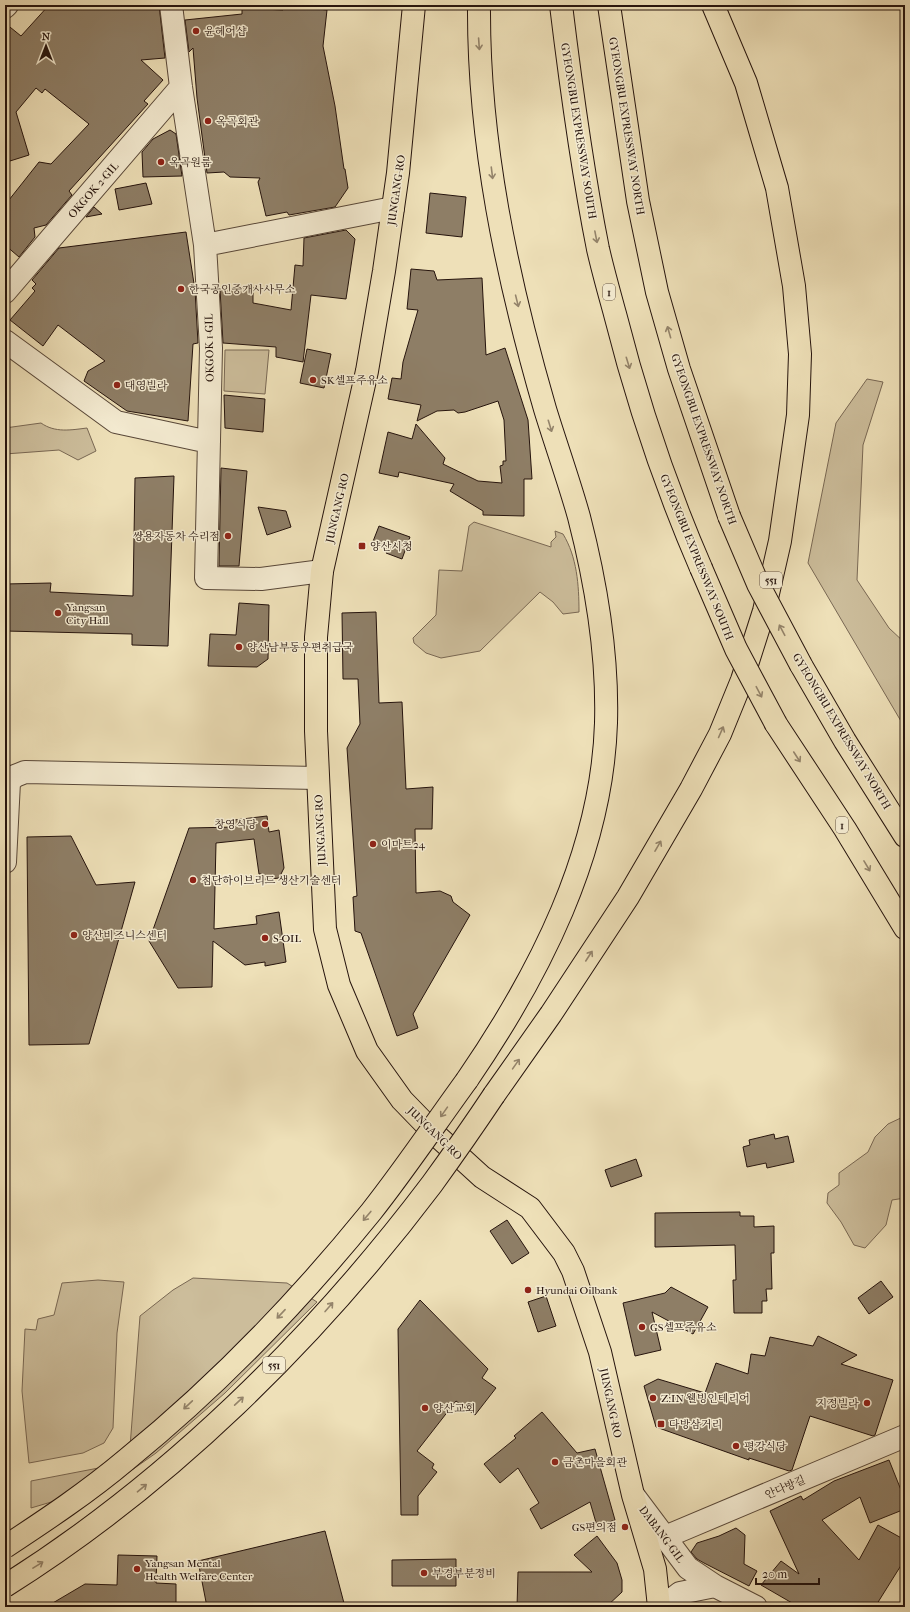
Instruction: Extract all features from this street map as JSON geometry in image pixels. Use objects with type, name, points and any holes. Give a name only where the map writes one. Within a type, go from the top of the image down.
[{"type":"main road","name":"JUNGANG-RO","points":[[414,5],[408,82],[393,208],[366,371],[322,570],[316,637],[317,778],[324,929],[339,985],[367,1051],[402,1100],[436,1135],[482,1177],[530,1208],[564,1253],[573,1271],[600,1352],[633,1495],[655,1569],[659,1607]]},
{"type":"main road","name":"551","points":[[5,1547],[46,1520],[126,1460],[185,1409],[250,1348],[315,1277],[371,1212],[467,1080],[520,995],[546,945],[570,893],[587,841],[599,790],[606,725],[606,672],[598,608],[579,518],[545,409],[516,300],[502,233],[483,109],[479,38],[479,5]]},
{"type":"main road","name":"GYEONGBU EXPRESSWAY SOUTH","points":[[561,5],[582,164],[600,258],[623,346],[650,436],[677,513],[736,649],[776,724],[845,829],[905,928]]},
{"type":"main road","name":"GYEONGBU EXPRESSWAY NORTH","points":[[609,5],[638,201],[657,292],[679,369],[729,516],[758,584],[801,665],[845,740],[905,836]]},
{"type":"main road","name":"551","points":[[5,1586],[50,1558],[123,1504],[185,1452],[249,1391],[316,1323],[374,1256],[431,1185],[551,1014],[628,897],[691,789],[720,734],[742,680],[764,611],[780,541],[798,415],[800,354],[794,286],[777,188],[746,83],[713,5]]},
{"type":"street","name":"OKGOK 1-GIL","points":[[171,5],[181,87],[205,245],[211,348],[206,578],[261,579],[322,570]]},
{"type":"street","name":"OKGOK 2-GIL","points":[[5,292],[181,87]]},
{"type":"street","points":[[205,245],[393,208]]},
{"type":"street","points":[[5,341],[116,422],[209,442]]},
{"type":"street","points":[[5,862],[9,782],[15,776],[24,772],[317,778]]},
{"type":"street","name":"안다방길","points":[[665,1537],[905,1436]]},
{"type":"street","name":"DABANG-GIL","points":[[633,1495],[688,1568],[715,1586],[756,1607]]},
{"type":"street","points":[[5,1554],[5,1560]]},
{"type":"street","points":[[662,1607],[680,1593],[715,1586]]},
{"type":"shaded area","points":[[225,350],[269,350],[265,394],[224,391]]},
{"type":"shaded area","points":[[867,379],[883,382],[863,445],[857,580],[889,628],[905,643],[905,728],[808,563],[836,423]]},
{"type":"shaded area","points":[[41,423],[57,430],[87,428],[96,451],[78,460],[59,450],[5,454],[5,428]]},
{"type":"shaded area","points":[[474,522],[551,547],[551,542],[556,537],[555,531],[563,534],[568,543],[574,562],[579,612],[563,614],[553,602],[540,592],[480,651],[441,658],[426,653],[414,643],[413,638],[436,615],[439,570],[462,571],[469,526]]},
{"type":"shaded area","points":[[905,1116],[905,1198],[892,1200],[886,1225],[865,1248],[854,1245],[841,1222],[827,1203],[828,1193],[839,1185],[839,1173],[868,1152],[875,1137],[888,1124]]},
{"type":"shaded area","points":[[193,1278],[287,1283],[317,1302],[225,1393],[156,1453],[112,1484],[31,1508],[31,1481],[109,1466],[130,1447],[140,1316],[173,1290]]},
{"type":"shaded area","points":[[98,1280],[124,1282],[117,1333],[113,1428],[104,1443],[83,1453],[29,1463],[22,1391],[25,1329],[36,1330],[38,1319],[54,1315],[62,1283]]},
{"type":"building","points":[[49,5],[159,5],[165,58],[141,60],[163,80],[144,101],[148,104],[69,191],[72,195],[46,225],[34,228],[35,237],[19,257],[5,245],[5,205],[39,162],[51,164],[89,124],[45,89],[42,93],[36,88],[16,112],[29,155],[10,161],[5,145],[5,23],[21,36]]},
{"type":"building","points":[[283,5],[327,10],[323,46],[335,106],[348,188],[335,207],[289,215],[287,212],[266,216],[258,182],[260,178],[230,177],[224,172],[207,173],[197,98],[193,48],[189,52],[185,20],[242,14],[242,8],[283,10]]},
{"type":"building","name":"옥곡원룸","points":[[170,130],[176,134],[182,176],[143,177],[142,152],[153,139]]},
{"type":"building","points":[[146,183],[152,204],[119,210],[115,189]]},
{"type":"building","points":[[430,193],[466,197],[462,237],[426,233]]},
{"type":"building","points":[[94,207],[102,214],[86,217]]},
{"type":"building","points":[[346,230],[355,239],[346,299],[311,295],[303,362],[276,357],[276,347],[223,343],[220,289],[253,287],[253,303],[291,310],[295,265],[303,266],[304,238]]},
{"type":"building","points":[[186,232],[195,290],[198,343],[193,344],[188,421],[127,411],[84,381],[88,371],[105,361],[58,325],[43,346],[10,320],[35,291],[32,288],[36,284],[32,280],[59,248]]},
{"type":"building","points":[[411,269],[434,271],[437,280],[482,278],[486,355],[505,348],[528,420],[532,479],[524,479],[524,516],[483,515],[483,511],[450,491],[454,484],[399,472],[398,477],[379,473],[388,432],[412,439],[416,424],[445,458],[443,464],[478,481],[502,483],[500,466],[503,465],[503,461],[506,461],[504,420],[498,401],[465,412],[458,413],[454,410],[437,411],[417,421],[421,405],[388,399],[392,378],[401,379],[403,362],[418,310],[407,309]]},
{"type":"building","name":"SK셀프주유소","points":[[307,349],[331,354],[324,388],[300,383]]},
{"type":"building","points":[[224,395],[265,399],[263,432],[225,428]]},
{"type":"building","points":[[221,468],[247,471],[239,566],[219,566]]},
{"type":"building","points":[[174,476],[168,646],[132,645],[132,634],[5,631],[5,584],[51,583],[50,592],[133,596],[135,478]]},
{"type":"building","points":[[258,507],[286,511],[291,527],[267,535]]},
{"type":"building","points":[[379,526],[410,537],[402,559],[386,553],[388,550],[372,544]]},
{"type":"building","name":"양산남부동우편취급국","points":[[239,603],[269,605],[268,659],[257,667],[208,666],[210,634],[236,635]]},
{"type":"building","points":[[376,612],[379,703],[402,702],[406,789],[433,787],[432,829],[415,829],[416,893],[440,891],[451,896],[453,902],[470,915],[413,1014],[418,1028],[397,1036],[361,933],[355,931],[353,897],[357,896],[347,748],[360,724],[358,679],[343,679],[342,613]]},
{"type":"building","name":"첨단하이브리드 생산기술센터","points":[[267,816],[269,832],[279,830],[284,868],[279,878],[263,880],[262,874],[259,874],[254,839],[216,843],[214,929],[257,924],[256,916],[279,912],[286,962],[265,966],[265,962],[245,965],[213,941],[212,987],[178,988],[149,941],[189,828],[235,827],[234,820]]},
{"type":"building","name":"양산비즈니스센터","points":[[71,836],[96,885],[135,882],[89,1044],[29,1045],[27,837]]},
{"type":"building","points":[[774,1134],[775,1139],[788,1136],[794,1162],[767,1168],[766,1163],[747,1167],[743,1147],[750,1145],[749,1140]]},
{"type":"building","points":[[636,1159],[642,1176],[611,1187],[605,1170]]},
{"type":"building","points":[[740,1212],[740,1216],[754,1216],[754,1227],[774,1226],[774,1253],[771,1253],[772,1289],[766,1289],[767,1301],[762,1301],[762,1313],[734,1313],[733,1280],[736,1280],[735,1245],[655,1247],[655,1213]]},
{"type":"building","points":[[507,1220],[529,1253],[512,1264],[490,1231]]},
{"type":"building","points":[[881,1281],[893,1297],[869,1314],[858,1298]]},
{"type":"building","points":[[671,1287],[708,1307],[693,1334],[652,1312],[661,1350],[635,1356],[623,1303],[665,1293]]},
{"type":"building","points":[[546,1296],[556,1326],[538,1332],[528,1302]]},
{"type":"building","name":"양산교회","points":[[420,1300],[488,1369],[482,1378],[496,1388],[475,1415],[456,1401],[417,1451],[434,1464],[432,1468],[437,1472],[418,1496],[418,1515],[401,1515],[398,1329]]},
{"type":"building","points":[[818,1336],[857,1355],[841,1364],[893,1380],[875,1435],[873,1436],[810,1416],[792,1470],[789,1471],[749,1458],[749,1460],[656,1427],[644,1386],[658,1379],[705,1393],[716,1363],[748,1374],[751,1354],[765,1356],[770,1337],[813,1346]]},
{"type":"building","points":[[542,1412],[577,1453],[595,1449],[615,1520],[597,1526],[590,1502],[541,1529],[530,1509],[539,1503],[518,1468],[500,1483],[484,1464],[516,1438],[514,1436]]},
{"type":"building","points":[[889,1460],[905,1500],[905,1509],[870,1523],[860,1497],[822,1520],[859,1560],[878,1525],[905,1540],[905,1559],[875,1607],[799,1607],[761,1585],[781,1561],[799,1574],[770,1511],[801,1496],[803,1500],[834,1481]]},
{"type":"building","points":[[736,1528],[745,1535],[744,1564],[757,1571],[749,1586],[697,1559],[691,1552],[697,1543],[719,1536]]},
{"type":"building","points":[[325,1531],[345,1607],[207,1607],[198,1561]]},
{"type":"building","points":[[597,1536],[617,1563],[622,1580],[622,1592],[606,1607],[517,1607],[518,1572],[592,1572],[574,1555]]},
{"type":"building","name":"Yangsan Mental Health Welfare Center","points":[[118,1555],[157,1556],[156,1583],[176,1584],[176,1607],[46,1607],[85,1584],[117,1585]]},
{"type":"building","name":"부경부분정비","points":[[456,1559],[456,1586],[392,1586],[392,1560]]},
{"type":"place","name":"윤헤어샵","points":[[196,31]]},
{"type":"place","name":"옥곡회관","points":[[208,121]]},
{"type":"place","name":"옥곡원룸","points":[[161,162]]},
{"type":"place","name":"한국공인중개사사무소","points":[[181,289]]},
{"type":"place","name":"SK셀프주유소","points":[[313,380]]},
{"type":"place","name":"대영빌라","points":[[117,385]]},
{"type":"place","name":"쌍용자동차 수리점","points":[[228,536]]},
{"type":"place","name":"양산시청","points":[[362,546]]},
{"type":"place","name":"Yangsan City Hall","points":[[58,613]]},
{"type":"place","name":"양산남부동우편취급국","points":[[239,647]]},
{"type":"place","name":"창영식당","points":[[265,824]]},
{"type":"place","name":"이마트24","points":[[373,844]]},
{"type":"place","name":"첨단하이브리드 생산기술센터","points":[[193,880]]},
{"type":"place","name":"양산비즈니스센터","points":[[74,935]]},
{"type":"place","name":"S-OIL","points":[[265,938]]},
{"type":"place","name":"Hyundai Oilbank","points":[[528,1290]]},
{"type":"place","name":"GS셀프주유소","points":[[642,1327]]},
{"type":"place","name":"Z:IN 웰빙인테리어","points":[[653,1398]]},
{"type":"place","name":"지정빌라","points":[[867,1403]]},
{"type":"place","name":"양산교회","points":[[425,1408]]},
{"type":"place","name":"다방삼거리","points":[[661,1424]]},
{"type":"place","name":"평강식당","points":[[736,1446]]},
{"type":"place","name":"금촌마을회관","points":[[555,1462]]},
{"type":"place","name":"GS편의점","points":[[625,1527]]},
{"type":"place","name":"Yangsan Mental Health Welfare Center","points":[[137,1569]]},
{"type":"place","name":"부경부분정비","points":[[424,1573]]}]
